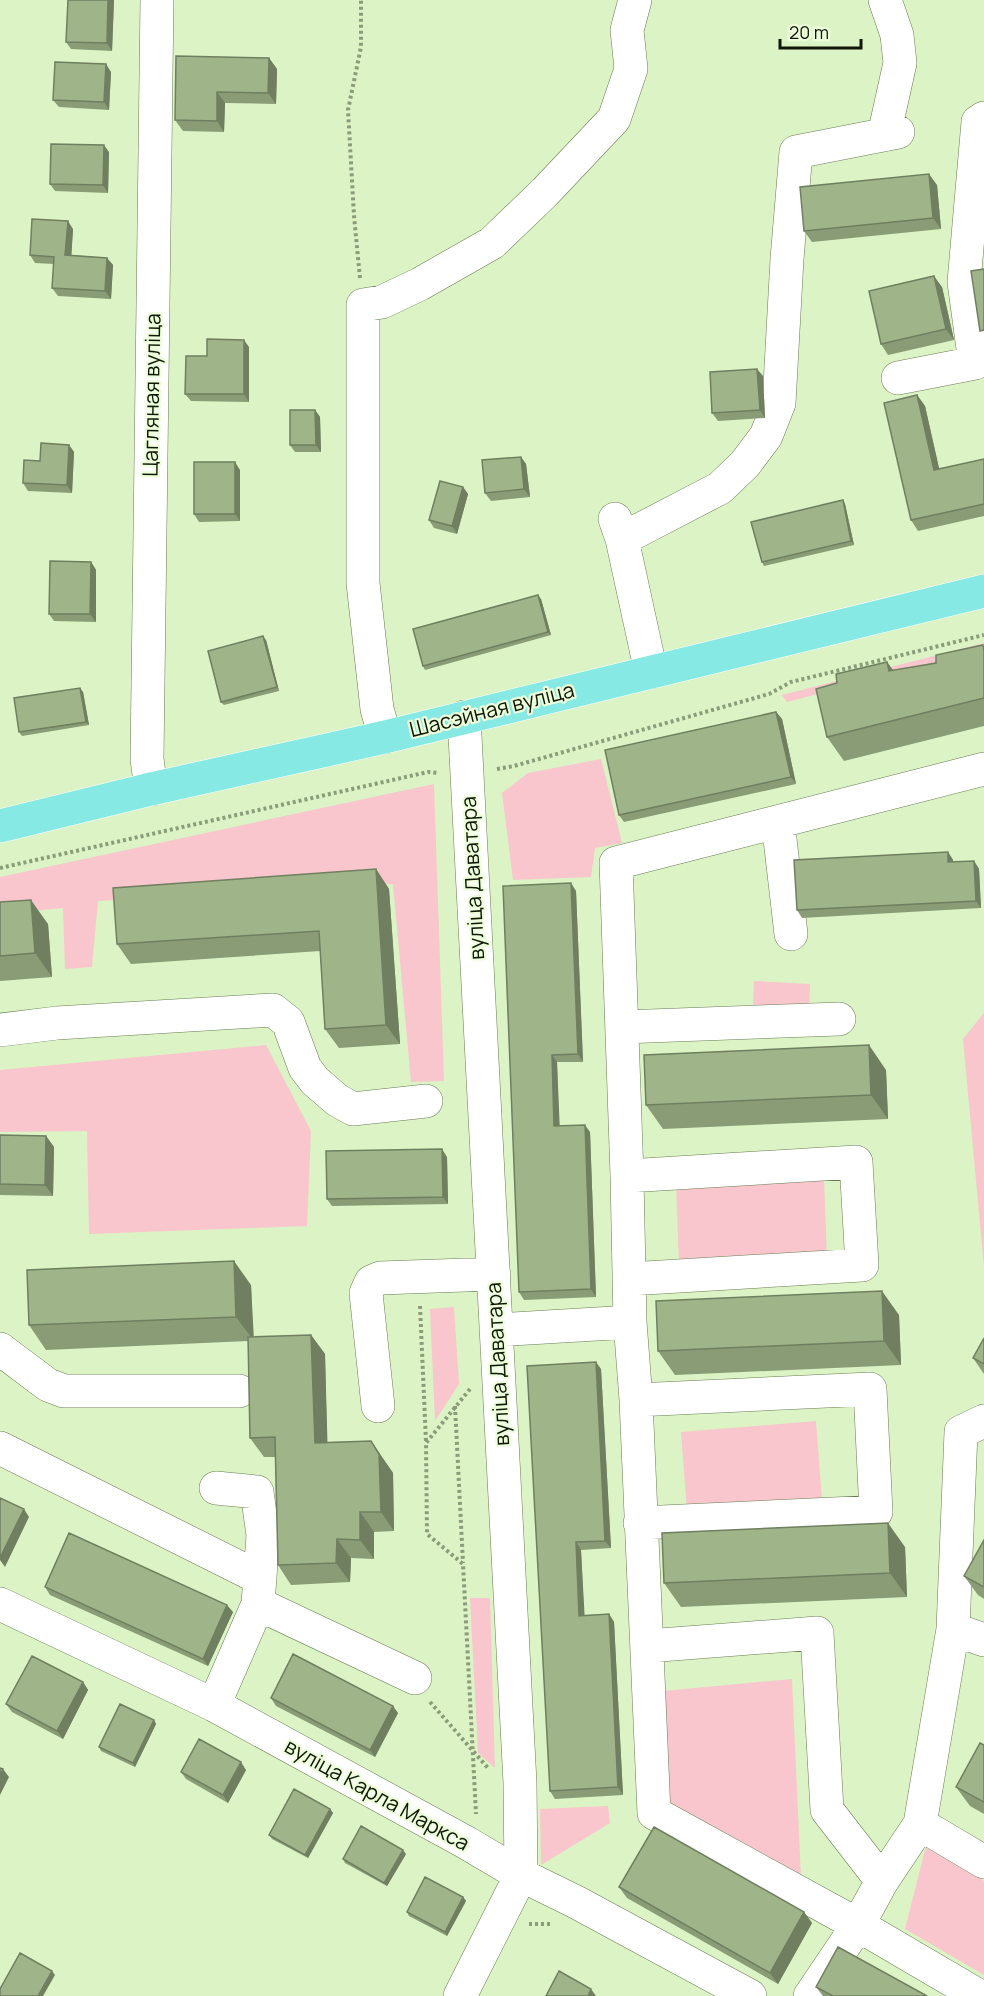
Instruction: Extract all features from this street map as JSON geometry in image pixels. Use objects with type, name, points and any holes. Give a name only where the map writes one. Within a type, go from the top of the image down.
[{"type":"main road","name":"Шасэйная вуліца","points":[[0,826],[385,736],[984,591]]},
{"type":"street","name":"Цагляная вуліца","points":[[152,789],[147,748],[157,0]]},
{"type":"street","points":[[385,736],[377,709],[363,583],[363,305],[392,298],[492,243],[545,192],[614,119],[631,69],[627,30],[635,0]]},
{"type":"street","points":[[651,672],[619,529],[720,488],[745,464],[766,436],[779,403],[796,152],[891,134],[900,63],[897,35],[885,0]]},
{"type":"street","points":[[898,378],[975,363],[964,282],[978,122],[984,118]]},
{"type":"street","name":"вуліца Даватара","points":[[460,1996],[520,1875],[520,1783],[464,717]]},
{"type":"street","points":[[979,1996],[858,1925],[654,1813],[636,1400],[630,1322],[616,863],[984,769]]},
{"type":"street","points":[[778,822],[791,934]]},
{"type":"street","points":[[0,1030],[57,1023],[273,1010],[288,1022],[305,1068],[315,1081],[337,1100],[352,1109],[426,1101]]},
{"type":"street","points":[[621,1027],[839,1019]]},
{"type":"street","points":[[627,1176],[856,1162],[862,1265],[629,1279]]},
{"type":"street","points":[[378,1406],[366,1293],[371,1282],[380,1278],[494,1274]]},
{"type":"street","points":[[496,1330],[630,1322]]},
{"type":"street","points":[[0,1349],[48,1385],[64,1391],[239,1391]]},
{"type":"street","points":[[636,1400],[870,1389],[876,1512],[640,1523]]},
{"type":"street","points":[[810,1996],[858,1925],[882,1881],[920,1824],[953,1629],[961,1432],[984,1422]]},
{"type":"street","points":[[0,1448],[259,1591],[419,1688]]},
{"type":"street","points":[[214,1705],[259,1591],[263,1535],[257,1492],[216,1488]]},
{"type":"street","name":"вуліца Карла Маркса","points":[[0,1604],[214,1705],[467,1843],[520,1875],[576,1902],[750,1996]]},
{"type":"street","points":[[953,1629],[984,1640]]},
{"type":"street","points":[[647,1646],[817,1633],[827,1810],[882,1881]]},
{"type":"street","points":[[920,1824],[984,1862]]},
{"type":"path","points":[[361,0],[361,47],[348,110],[354,216],[363,305]]},
{"type":"path","points":[[418,1277],[426,1443]]},
{"type":"path","points":[[455,1406],[463,1564]]},
{"type":"path","points":[[419,1688],[495,1776]]},
{"type":"shaded area","points":[[984,643],[984,661],[930,665],[787,702],[782,695]]},
{"type":"shaded area","points":[[601,759],[622,843],[595,848],[591,877],[513,880],[502,793],[528,773]]},
{"type":"shaded area","points":[[434,784],[444,1081],[411,1082],[393,884],[98,901],[92,967],[65,969],[63,908],[0,914],[0,877]]},
{"type":"shaded area","points":[[754,981],[810,984],[809,1015],[753,1012]]},
{"type":"shaded area","points":[[984,1013],[984,1267],[963,1039]]},
{"type":"shaded area","points":[[266,1045],[311,1131],[307,1226],[89,1234],[87,1131],[0,1132],[0,1070]]},
{"type":"shaded area","points":[[824,1178],[827,1259],[679,1265],[676,1184]]},
{"type":"shaded area","points":[[454,1307],[459,1384],[435,1421],[430,1309]]},
{"type":"shaded area","points":[[816,1421],[822,1501],[687,1511],[681,1432]]},
{"type":"shaded area","points":[[470,1598],[490,1598],[495,1768],[478,1753]]},
{"type":"shaded area","points":[[792,1679],[801,1879],[668,1803],[663,1691]]},
{"type":"shaded area","points":[[608,1806],[610,1823],[541,1865],[540,1809]]},
{"type":"shaded area","points":[[926,1846],[984,1881],[984,1975],[905,1929]]},
{"type":"building","points":[[68,0],[108,0],[107,43],[66,42]]},
{"type":"building","points":[[176,56],[269,58],[268,93],[217,92],[217,121],[175,120]]},
{"type":"building","points":[[55,62],[106,64],[104,102],[53,100]]},
{"type":"building","points":[[51,144],[104,145],[103,185],[50,184]]},
{"type":"building","points":[[929,174],[933,218],[804,231],[800,187]]},
{"type":"building","points":[[32,219],[68,221],[65,255],[107,258],[105,291],[52,288],[54,257],[30,255]]},
{"type":"building","points":[[984,269],[984,330],[980,331],[971,271]]},
{"type":"building","points":[[934,276],[946,329],[881,344],[869,291]]},
{"type":"building","points":[[207,339],[244,340],[244,394],[185,394],[186,356],[207,356]]},
{"type":"building","points":[[757,369],[760,410],[712,413],[710,372]]},
{"type":"building","points":[[917,395],[934,470],[984,459],[984,504],[911,520],[884,403]]},
{"type":"building","points":[[290,410],[315,410],[316,445],[290,445]]},
{"type":"building","points":[[41,443],[69,445],[67,485],[23,483],[24,460],[40,461]]},
{"type":"building","points":[[521,457],[524,489],[485,493],[482,460]]},
{"type":"building","points":[[194,462],[235,462],[235,514],[194,514]]},
{"type":"building","points":[[440,481],[463,487],[452,526],[429,520]]},
{"type":"building","points":[[843,500],[851,541],[762,562],[751,522]]},
{"type":"building","points":[[50,561],[91,562],[90,614],[49,614]]},
{"type":"building","points":[[538,595],[548,632],[423,666],[413,629]]},
{"type":"building","points":[[263,636],[277,687],[221,702],[208,651]]},
{"type":"building","points":[[983,645],[984,698],[827,737],[816,689],[837,683],[836,674],[887,662],[889,671],[936,663],[936,655]]},
{"type":"building","points":[[80,688],[86,722],[19,732],[14,698]]},
{"type":"building","points":[[776,712],[791,777],[619,815],[605,750]]},
{"type":"building","points":[[948,852],[948,862],[974,861],[976,901],[797,910],[794,860]]},
{"type":"building","points":[[376,869],[386,1025],[325,1029],[319,931],[117,944],[113,888]]},
{"type":"building","points":[[571,883],[578,1054],[552,1055],[554,1126],[585,1125],[591,1289],[519,1292],[503,886]]},
{"type":"building","points":[[31,900],[35,953],[0,956],[0,902]]},
{"type":"building","points":[[869,1045],[871,1095],[646,1105],[644,1055]]},
{"type":"building","points":[[0,1135],[46,1136],[45,1185],[0,1184]]},
{"type":"building","points":[[442,1149],[443,1197],[327,1199],[326,1151]]},
{"type":"building","points":[[234,1261],[236,1317],[29,1325],[27,1270]]},
{"type":"building","points":[[882,1291],[884,1341],[658,1351],[656,1301]]},
{"type":"building","points":[[311,1335],[315,1443],[371,1441],[379,1454],[381,1512],[360,1512],[360,1540],[337,1539],[336,1563],[278,1565],[275,1437],[250,1438],[248,1337]]},
{"type":"building","points":[[984,1338],[984,1364],[973,1358]]},
{"type":"building","points":[[596,1362],[605,1541],[576,1542],[579,1616],[609,1614],[618,1787],[550,1791],[527,1366]]},
{"type":"building","points":[[0,1498],[24,1509],[0,1558]]},
{"type":"building","points":[[888,1523],[890,1573],[664,1583],[662,1533]]},
{"type":"building","points":[[69,1533],[227,1605],[203,1659],[45,1587]]},
{"type":"building","points":[[984,1540],[984,1587],[964,1576]]},
{"type":"building","points":[[293,1654],[393,1706],[370,1750],[271,1698]]},
{"type":"building","points":[[32,1656],[83,1682],[57,1731],[6,1704]]},
{"type":"building","points":[[120,1704],[154,1720],[133,1763],[99,1747]]},
{"type":"building","points":[[199,1739],[241,1762],[223,1795],[181,1772]]},
{"type":"building","points":[[980,1743],[984,1745],[984,1802],[956,1787]]},
{"type":"building","points":[[294,1789],[330,1809],[305,1855],[269,1835]]},
{"type":"building","points":[[361,1826],[403,1850],[384,1883],[343,1859]]},
{"type":"building","points":[[654,1827],[804,1912],[770,1973],[619,1887]]},
{"type":"building","points":[[425,1877],[463,1897],[445,1932],[407,1912]]},
{"type":"building","points":[[838,1947],[927,1996],[833,1996],[816,1987]]},
{"type":"building","points":[[20,1953],[52,1971],[38,1996],[0,1996],[0,1989]]},
{"type":"building","points":[[559,1971],[591,1989],[588,1996],[546,1996]]}]
